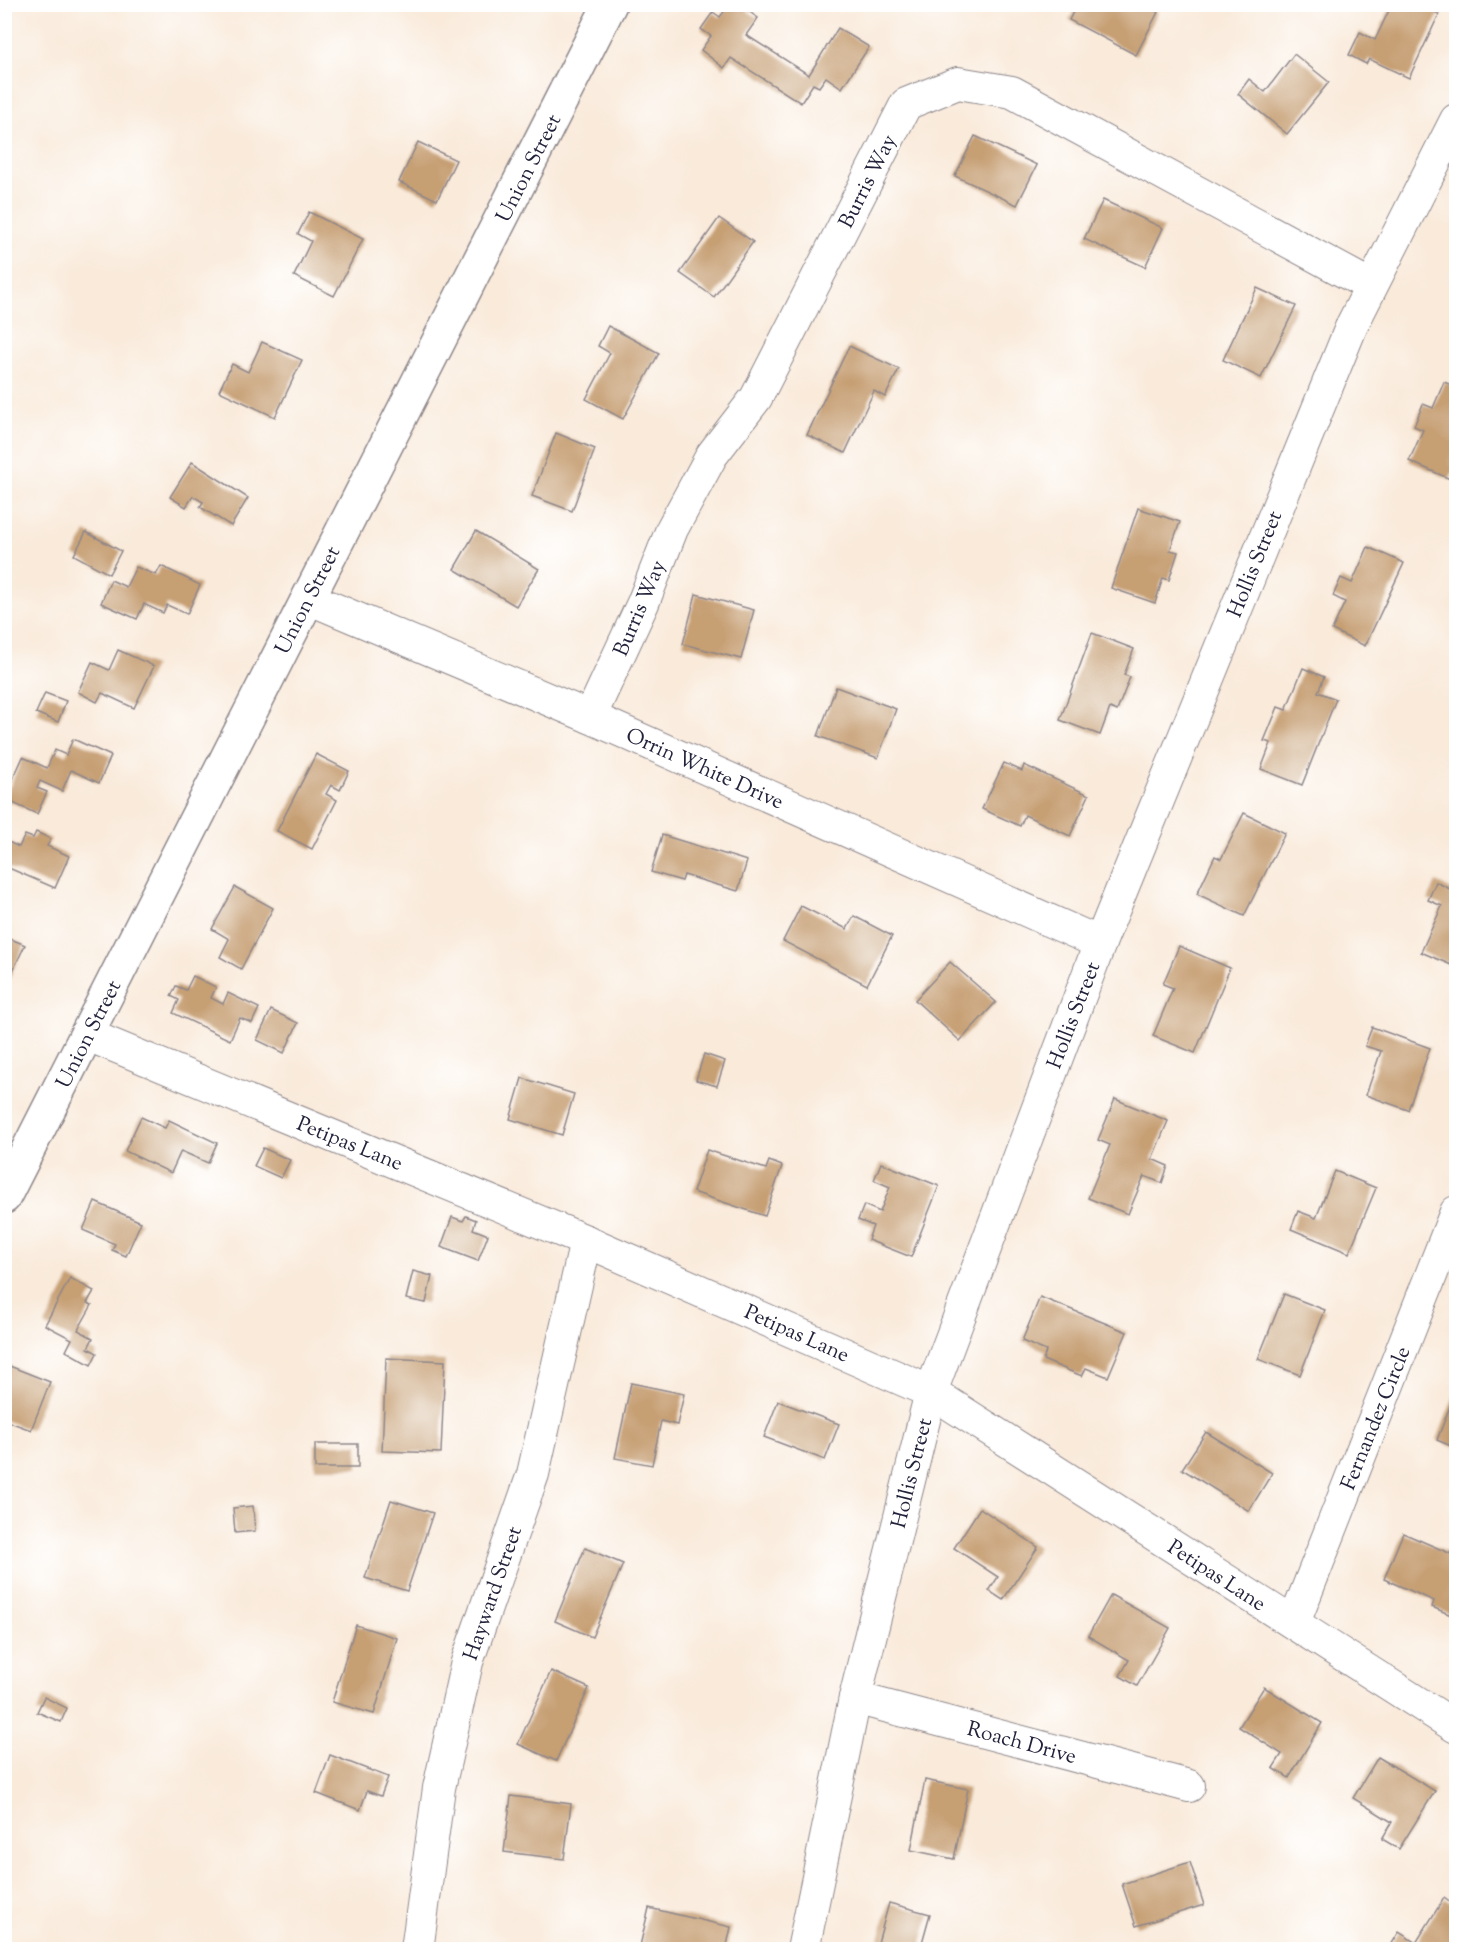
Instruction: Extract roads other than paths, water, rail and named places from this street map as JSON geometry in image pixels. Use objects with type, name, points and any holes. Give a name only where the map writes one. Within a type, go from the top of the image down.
[{"type":"main road","name":"Union Street","points":[[4,1197],[610,4]]},
{"type":"street","name":"Burris Way","points":[[590,717],[643,603],[672,528],[712,455],[756,398],[906,104],[958,83],[1012,92],[1371,286]]},
{"type":"street","name":"Hollis Street","points":[[802,1950],[855,1698],[931,1392],[1100,943],[1352,325],[1456,120]]},
{"type":"street","name":"Orrin White Drive","points":[[308,598],[590,717],[1100,943]]},
{"type":"street","name":"Petipas Lane","points":[[88,1035],[586,1241],[931,1392],[1456,1727]]},
{"type":"street","name":"Fernandez Circle","points":[[1294,1623],[1456,1212]]},
{"type":"street","name":"Hayward Street","points":[[417,1950],[439,1788],[467,1662],[533,1474],[586,1241]]},
{"type":"street","name":"Roach Drive","points":[[855,1698],[1189,1786]]}]
